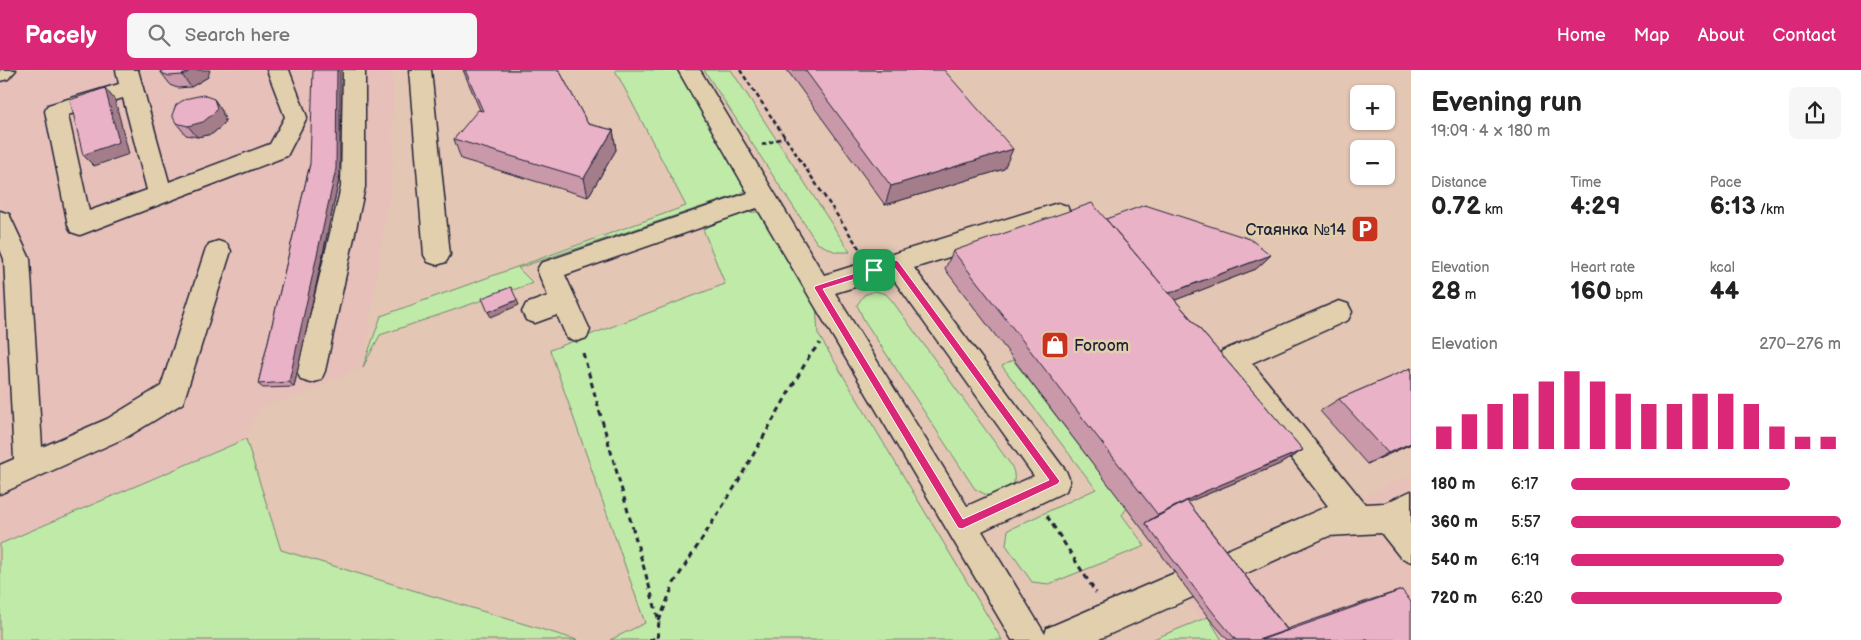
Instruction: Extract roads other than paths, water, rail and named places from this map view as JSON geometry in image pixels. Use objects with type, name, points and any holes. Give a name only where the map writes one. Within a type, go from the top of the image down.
[{"type":"street","points":[[0,74],[4,70]]},
{"type":"street","points":[[161,195],[129,79],[56,111],[80,226],[279,150],[296,117],[278,70]]},
{"type":"street","points":[[311,371],[353,187],[354,70]]},
{"type":"street","points":[[420,70],[437,254]]},
{"type":"street","points":[[689,70],[838,322],[1031,640]]},
{"type":"street","points":[[577,330],[550,270],[763,196]]},
{"type":"street","points":[[818,288],[1058,213]]},
{"type":"street","points":[[0,220],[17,258],[29,468]]},
{"type":"street","points":[[0,480],[117,428],[173,394],[218,251]]},
{"type":"street","points":[[885,266],[1055,481],[962,525]]},
{"type":"street","points":[[535,312],[564,301]]},
{"type":"street","points":[[1339,312],[1232,358],[1386,514],[1411,546]]},
{"type":"street","points":[[1229,565],[1328,520],[1386,514]]},
{"type":"street","points":[[1059,640],[1184,585]]},
{"type":"place","name":"Стаянка №14","points":[[1365,229]]},
{"type":"place","name":"Foroom","points":[[1055,345]]}]
